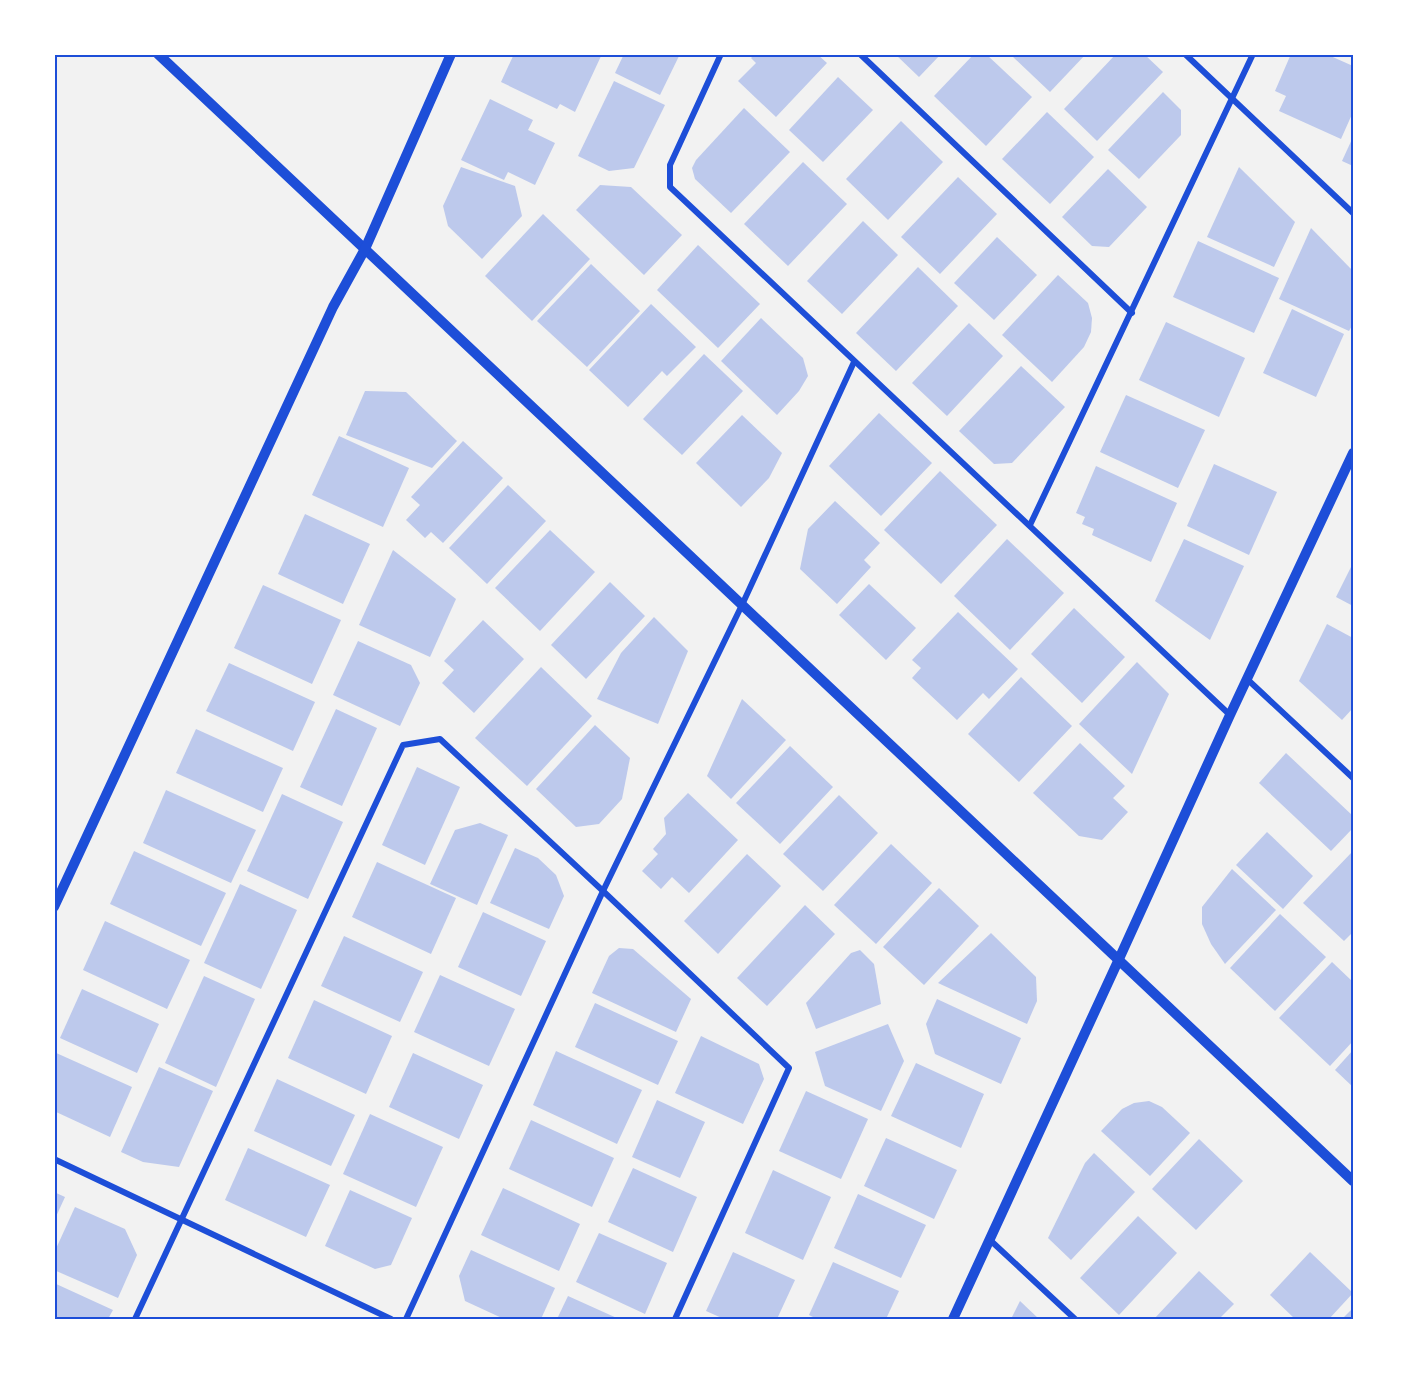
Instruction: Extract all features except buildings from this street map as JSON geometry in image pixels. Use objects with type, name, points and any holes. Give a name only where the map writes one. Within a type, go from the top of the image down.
[{"type":"street","points":[[158,54],[1353,1181]]},
{"type":"street","points":[[54,907],[328,317],[364,249],[451,54]]},
{"type":"street","points":[[721,54],[670,165],[670,187],[854,363],[1030,525],[1230,715]]},
{"type":"street","points":[[860,54],[1132,313]]},
{"type":"street","points":[[1185,54],[1353,213]]},
{"type":"street","points":[[1030,525],[1253,54]]},
{"type":"street","points":[[406,1319],[603,891],[742,605],[854,363]]},
{"type":"street","points":[[953,1319],[1230,715],[1353,453]]},
{"type":"street","points":[[1247,679],[1353,778]]},
{"type":"street","points":[[135,1319],[403,745],[440,739],[789,1068],[675,1319]]},
{"type":"street","points":[[54,1159],[391,1319]]},
{"type":"street","points":[[990,1240],[1075,1319]]}]
